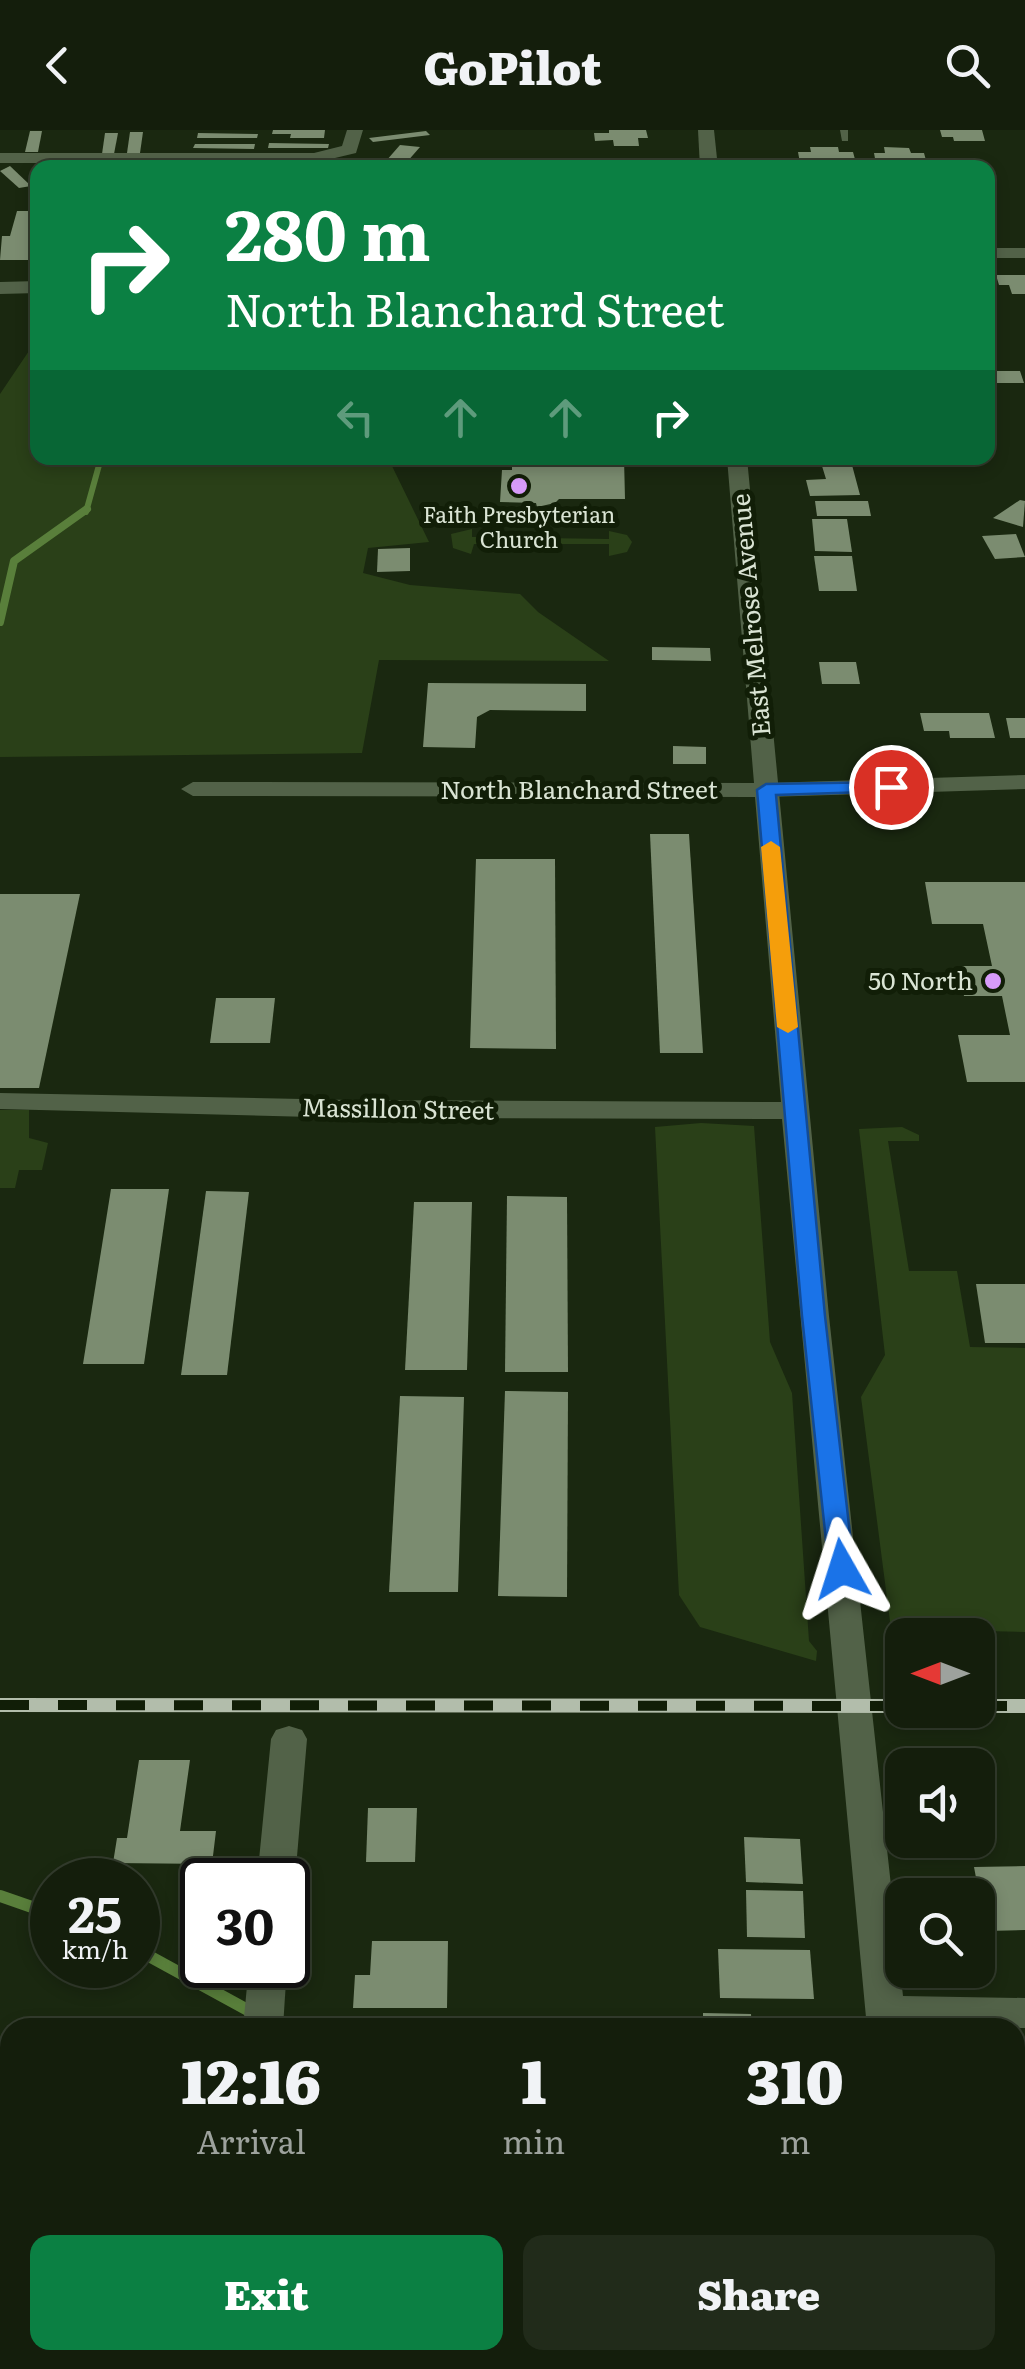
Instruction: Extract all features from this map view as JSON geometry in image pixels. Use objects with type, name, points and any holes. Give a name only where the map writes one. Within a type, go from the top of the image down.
[{"type":"street","points":[[706,130],[708,160]]},
{"type":"street","points":[[0,158],[173,151],[314,158],[352,139]]},
{"type":"street","points":[[995,254],[1025,253]]},
{"type":"street","points":[[0,288],[30,288]]},
{"type":"street","name":"East Melrose Avenue","points":[[737,465],[886,2018]]},
{"type":"street","name":"North Blanchard Street","points":[[193,789],[766,790],[1025,782]]},
{"type":"street","name":"Massillon Street","points":[[0,1101],[350,1109],[796,1112]]},
{"type":"street","points":[[278,1858],[289,1739]]},
{"type":"street","points":[[926,2018],[1025,2013]]},
{"type":"green space","points":[[30,349],[30,465],[390,465],[429,542],[368,548],[363,573],[410,585],[520,594],[538,612],[609,661],[379,660],[362,753],[0,757],[0,394]]},
{"type":"green space","points":[[472,529],[472,537],[609,539],[609,531],[627,535],[632,542],[627,552],[609,556],[609,544],[474,544],[471,554],[453,548],[451,534]]},
{"type":"green space","points":[[0,1110],[29,1110],[29,1138],[48,1143],[42,1170],[19,1170],[15,1188],[0,1188]]},
{"type":"green space","points":[[701,1123],[754,1126],[770,1342],[792,1393],[809,1641],[817,1651],[816,1661],[700,1627],[679,1595],[655,1127]]},
{"type":"green space","points":[[902,1127],[919,1135],[919,1141],[888,1141],[909,1271],[957,1271],[970,1347],[1025,1348],[1025,1632],[995,1631],[995,1618],[890,1618],[861,1397],[885,1355],[859,1129]]},
{"type":"building","points":[[273,130],[325,130],[324,138],[290,138],[291,134],[272,134]]},
{"type":"building","points":[[646,130],[648,138],[638,138],[639,146],[614,146],[613,140],[595,141],[594,133]]},
{"type":"building","points":[[940,130],[982,130],[985,141],[954,141],[953,137],[942,137]]},
{"type":"building","points":[[30,131],[42,131],[38,152],[25,152]]},
{"type":"building","points":[[426,131],[430,135],[373,142],[369,138]]},
{"type":"building","points":[[130,132],[143,132],[140,153],[127,153]]},
{"type":"building","points":[[105,133],[118,133],[114,154],[102,154]]},
{"type":"building","points":[[198,133],[258,134],[257,138],[197,138]]},
{"type":"building","points":[[269,143],[329,144],[328,148],[268,148]]},
{"type":"building","points":[[195,144],[255,144],[254,149],[193,148]]},
{"type":"building","points":[[400,145],[420,147],[409,160],[387,160]]},
{"type":"building","points":[[810,147],[838,147],[839,152],[853,152],[855,160],[799,160],[798,152],[811,152]]},
{"type":"building","points":[[884,147],[909,148],[911,153],[924,153],[926,160],[875,160],[874,153],[885,153]]},
{"type":"building","points":[[10,166],[30,186],[19,188],[0,171]]},
{"type":"building","points":[[17,211],[30,211],[30,260],[0,260],[2,236],[10,236]]},
{"type":"building","points":[[996,275],[1025,275],[1025,294],[1012,294],[1009,285],[999,285]]},
{"type":"building","points":[[995,371],[1020,371],[1024,383],[995,383]]},
{"type":"building","points":[[512,465],[624,465],[625,499],[559,499],[537,507],[536,503],[500,502],[502,470],[512,470]]},
{"type":"building","points":[[852,465],[860,495],[810,496],[806,480],[826,479],[822,466]]},
{"type":"building","points":[[1020,500],[1025,501],[1023,527],[993,518]]},
{"type":"building","points":[[815,501],[868,501],[871,516],[817,516]]},
{"type":"building","points":[[812,519],[847,519],[852,552],[815,551]]},
{"type":"building","points":[[1016,534],[1025,557],[995,559],[982,536]]},
{"type":"building","points":[[410,548],[410,571],[377,572],[378,549]]},
{"type":"building","points":[[814,556],[852,556],[857,591],[819,591]]},
{"type":"building","points":[[652,647],[710,648],[711,661],[652,660]]},
{"type":"building","points":[[819,662],[856,662],[860,684],[822,684]]},
{"type":"building","points":[[428,683],[586,684],[586,711],[490,710],[477,717],[475,748],[423,747]]},
{"type":"building","points":[[920,713],[989,713],[995,738],[950,738],[949,731],[924,731]]},
{"type":"building","points":[[1006,718],[1025,718],[1025,738],[1010,738]]},
{"type":"building","points":[[673,746],[706,747],[706,764],[673,764]]},
{"type":"building","points":[[650,834],[689,834],[703,1053],[660,1053]]},
{"type":"building","points":[[476,859],[555,859],[556,1049],[470,1048]]},
{"type":"building","name":"50 North","points":[[925,882],[1025,882],[1025,1082],[967,1082],[958,1035],[1010,1035],[1002,996],[964,996],[958,966],[992,966],[983,924],[932,924]]},
{"type":"building","points":[[0,894],[80,894],[39,1088],[0,1088]]},
{"type":"building","points":[[216,998],[275,998],[270,1043],[210,1043]]},
{"type":"building","points":[[111,1189],[169,1189],[144,1364],[83,1364]]},
{"type":"building","points":[[206,1191],[249,1192],[227,1375],[181,1375]]},
{"type":"building","points":[[507,1196],[567,1197],[568,1372],[505,1372]]},
{"type":"building","points":[[414,1202],[472,1202],[467,1370],[405,1370]]},
{"type":"building","points":[[976,1284],[1025,1284],[1025,1343],[985,1343]]},
{"type":"building","points":[[505,1391],[568,1392],[567,1597],[498,1596]]},
{"type":"building","points":[[400,1396],[464,1397],[458,1592],[389,1592]]},
{"type":"building","points":[[139,1760],[190,1760],[180,1831],[216,1831],[213,1858],[180,1858],[180,1864],[160,1863],[160,1858],[114,1858],[117,1838],[127,1838]]},
{"type":"building","points":[[368,1808],[417,1808],[415,1862],[366,1862]]},
{"type":"building","points":[[744,1837],[800,1839],[803,1884],[746,1882]]},
{"type":"building","points":[[1025,1866],[1025,1930],[995,1931],[995,1878],[976,1878],[974,1867]]},
{"type":"building","points":[[746,1890],[803,1891],[805,1938],[747,1937]]},
{"type":"building","points":[[372,1941],[448,1941],[447,2008],[353,2008],[355,1975],[370,1975]]},
{"type":"building","points":[[718,1949],[810,1950],[814,1999],[720,1998]]},
{"type":"building","points":[[703,2013],[751,2014],[751,2018],[703,2018]]},
{"type":"waterway","points":[[87,509],[99,465]]},
{"type":"waterway","points":[[0,622],[14,561],[87,509]]},
{"type":"waterway","points":[[0,1896],[30,1906]]},
{"type":"waterway","points":[[160,1962],[255,2014]]},
{"type":"railway","points":[[0,1705],[885,1706]]},
{"type":"railway","points":[[995,1706],[1025,1706]]},
{"type":"slow traffic","points":[[771,847],[788,1027]]},
{"type":"place","name":"Faith Presbyterian Church","points":[[519,486]]},
{"type":"place","name":"50 North","points":[[993,981]]},
{"type":"route","points":[[842,1569],[814,1316],[766,790],[891,787]]}]
